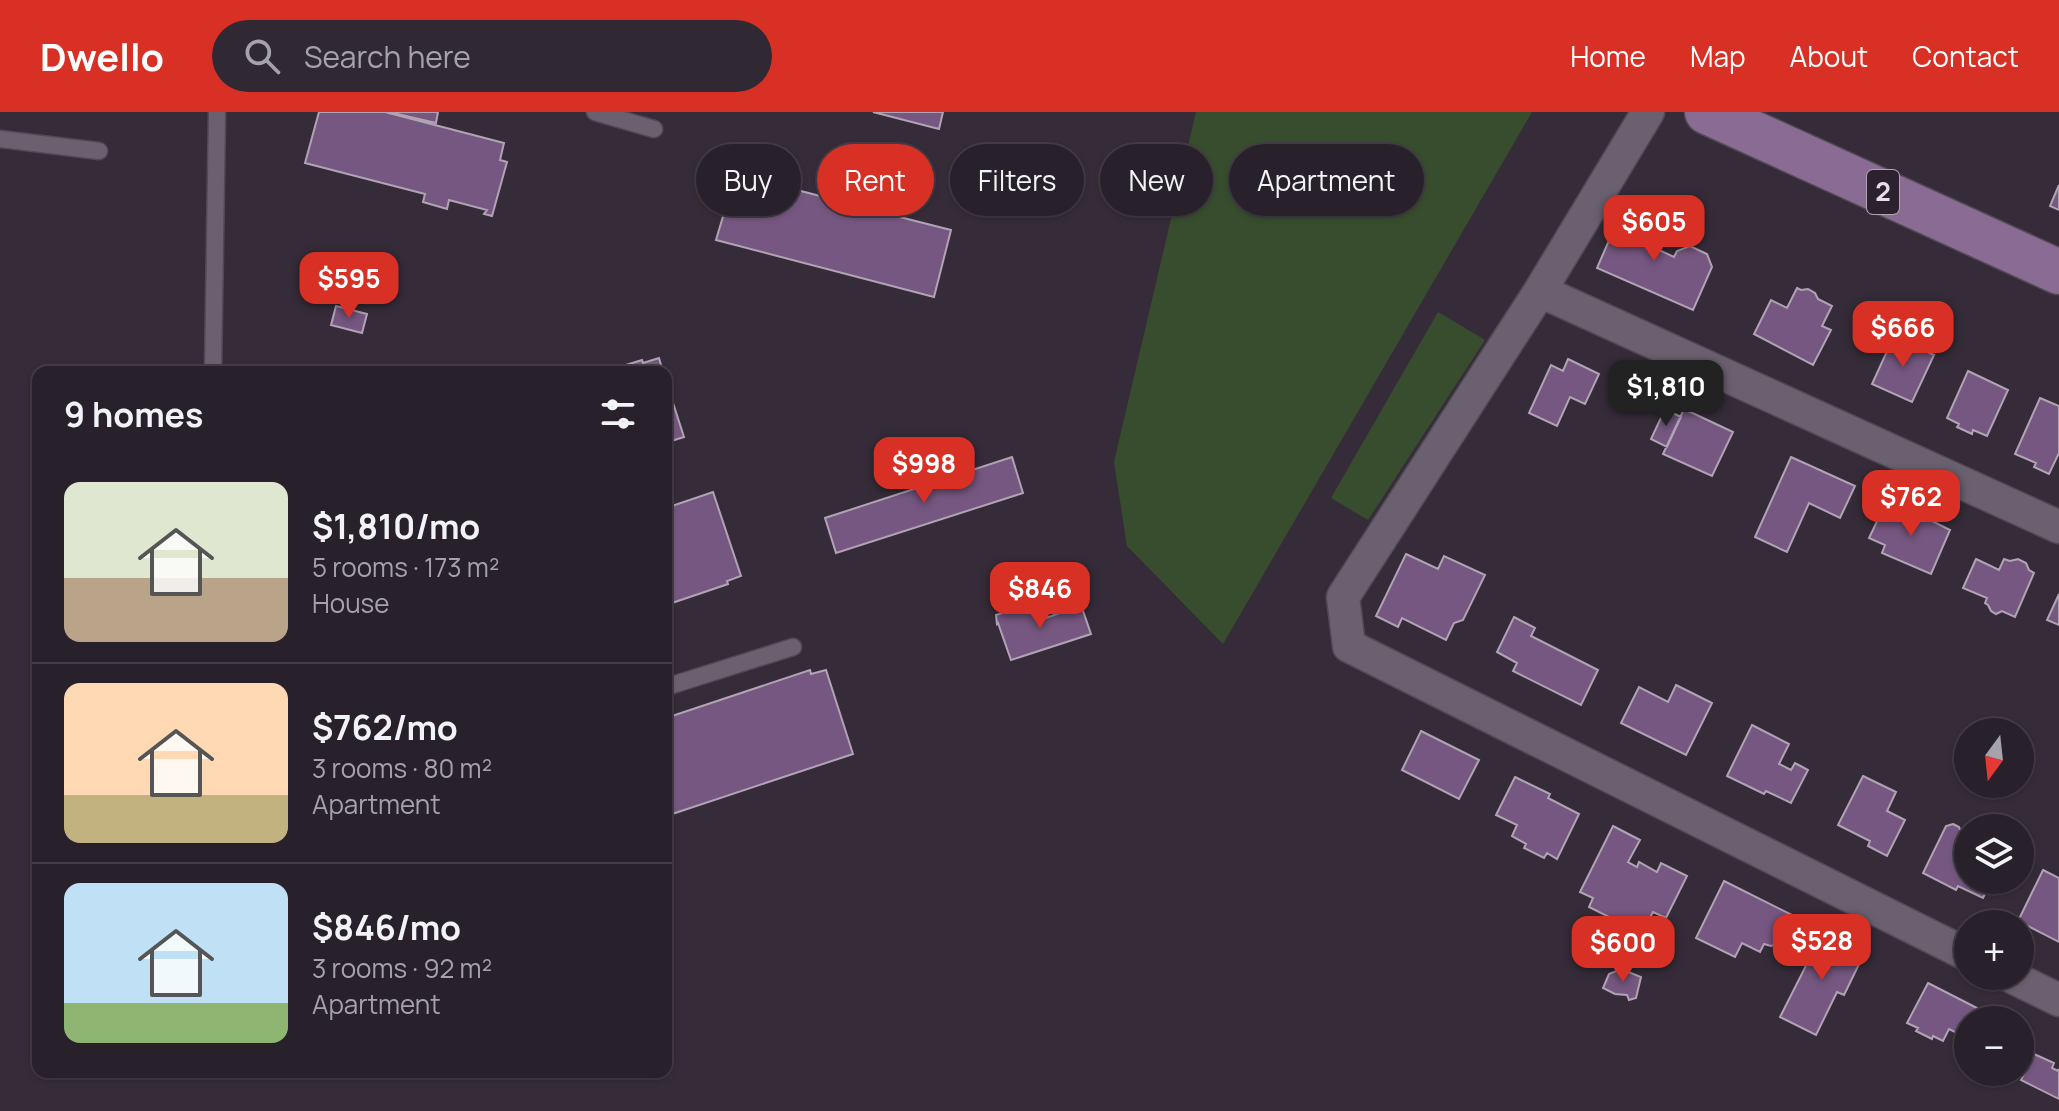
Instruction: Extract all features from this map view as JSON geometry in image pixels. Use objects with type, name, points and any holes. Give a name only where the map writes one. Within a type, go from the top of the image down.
[{"type":"main road","name":"2","points":[[1707,112],[2059,272]]},
{"type":"street","points":[[1648,112],[1540,291],[1343,597],[1349,646],[1954,948]]},
{"type":"street","points":[[1540,291],[2059,527]]},
{"type":"street","points":[[2034,988],[2059,1000]]},
{"type":"lane","points":[[213,366],[217,112]]},
{"type":"lane","points":[[595,112],[654,129]]},
{"type":"lane","points":[[0,139],[99,151]]},
{"type":"lane","points":[[672,685],[793,647]]},
{"type":"green space","points":[[1196,112],[1532,112],[1223,644],[1127,546],[1114,462],[1172,216],[1213,216],[1213,144],[1189,144]]},
{"type":"green space","points":[[1438,312],[1485,340],[1368,520],[1331,498]]},
{"type":"building","points":[[319,112],[385,112],[504,143],[500,160],[507,162],[492,216],[484,214],[487,210],[449,200],[447,209],[423,202],[425,194],[305,163]]},
{"type":"building","points":[[389,112],[438,112],[436,123]]},
{"type":"building","points":[[873,112],[943,112],[939,129]]},
{"type":"building","points":[[2059,185],[2059,210],[2050,206]]},
{"type":"building","points":[[801,191],[817,195],[817,216],[896,216],[951,230],[934,297],[716,240],[723,216],[801,216]]},
{"type":"building","points":[[1624,206],[1650,217],[1640,241],[1674,257],[1677,251],[1690,246],[1707,254],[1712,267],[1693,310],[1597,268]]},
{"type":"building","points":[[1797,288],[1808,289],[1832,306],[1822,326],[1831,330],[1813,365],[1754,334],[1771,300],[1787,308]]},
{"type":"building","points":[[336,306],[367,314],[362,333],[331,325]]},
{"type":"building","points":[[1894,336],[1934,355],[1912,402],[1872,384]]},
{"type":"building","points":[[659,358],[661,366],[622,366],[642,360],[643,363]]},
{"type":"building","points":[[1568,359],[1599,374],[1585,404],[1570,397],[1557,426],[1529,413],[1551,365],[1563,371]]},
{"type":"building","points":[[1968,371],[2008,390],[1987,436],[1973,430],[1972,434],[1947,418]]},
{"type":"building","points":[[2040,398],[2059,406],[2059,453],[2049,474],[2034,467],[2036,463],[2015,454]]},
{"type":"building","points":[[672,400],[684,437],[672,441]]},
{"type":"building","points":[[1665,409],[1681,417],[1667,447],[1651,439]]},
{"type":"building","points":[[1684,409],[1733,432],[1712,476],[1663,454]]},
{"type":"building","points":[[1012,457],[1023,493],[836,553],[825,518]]},
{"type":"building","points":[[1791,457],[1855,486],[1840,518],[1809,503],[1787,552],[1755,537]]},
{"type":"building","points":[[713,492],[741,576],[727,581],[728,584],[672,603],[672,506]]},
{"type":"building","points":[[1901,508],[1916,514],[1918,510],[1934,517],[1932,521],[1950,530],[1931,574],[1882,553],[1885,545],[1869,538],[1883,509],[1898,516]]},
{"type":"building","points":[[1406,554],[1438,569],[1444,556],[1485,575],[1463,620],[1454,623],[1446,640],[1402,618],[1398,627],[1376,616]]},
{"type":"building","points":[[1976,559],[1999,570],[2004,559],[2018,559],[2034,573],[2015,617],[2002,611],[1996,614],[1985,603],[1987,598],[1963,588]]},
{"type":"building","points":[[2059,594],[2059,625],[2047,620]]},
{"type":"building","points":[[1032,603],[1038,621],[1081,605],[1091,634],[1011,660],[996,615]]},
{"type":"building","points":[[1514,617],[1535,628],[1531,636],[1598,670],[1581,705],[1513,671],[1517,663],[1497,652]]},
{"type":"building","points":[[810,670],[811,674],[826,670],[853,754],[672,814],[672,716]]},
{"type":"building","points":[[1676,685],[1712,703],[1686,755],[1621,723],[1639,687],[1668,702]]},
{"type":"building","points":[[1752,725],[1789,744],[1779,764],[1791,770],[1795,763],[1808,770],[1791,803],[1727,776]]},
{"type":"building","points":[[1421,731],[1479,760],[1459,799],[1402,770]]},
{"type":"building","points":[[1863,776],[1896,792],[1887,811],[1905,820],[1887,856],[1868,846],[1870,841],[1838,825]]},
{"type":"building","points":[[1515,777],[1550,794],[1548,798],[1579,814],[1557,859],[1547,853],[1544,858],[1524,848],[1526,844],[1512,836],[1517,825],[1496,815]]},
{"type":"building","points":[[1954,824],[1954,889],[1923,873],[1946,826]]},
{"type":"building","points":[[1613,826],[1640,840],[1628,862],[1637,867],[1639,862],[1657,872],[1661,863],[1687,876],[1666,918],[1653,912],[1641,933],[1589,907],[1593,898],[1580,892]]},
{"type":"building","points":[[2043,870],[2059,878],[2059,942],[2034,929],[2034,910],[2023,910],[2034,894]]},
{"type":"building","points":[[1724,881],[1794,916],[1783,939],[1771,946],[1764,944],[1760,952],[1742,943],[1735,957],[1696,938]]},
{"type":"building","points":[[1823,932],[1865,952],[1844,995],[1837,992],[1816,1035],[1780,1017]]},
{"type":"building","points":[[1621,969],[1641,977],[1636,998],[1629,1000],[1627,995],[1603,988],[1609,974]]},
{"type":"building","points":[[1928,983],[1973,1006],[1954,1006],[1954,1032],[1949,1029],[1943,1041],[1916,1031],[1918,1028],[1907,1023]]},
{"type":"building","points":[[2034,1054],[2054,1063],[2052,1068],[2059,1069],[2059,1099],[2033,1086]]}]
